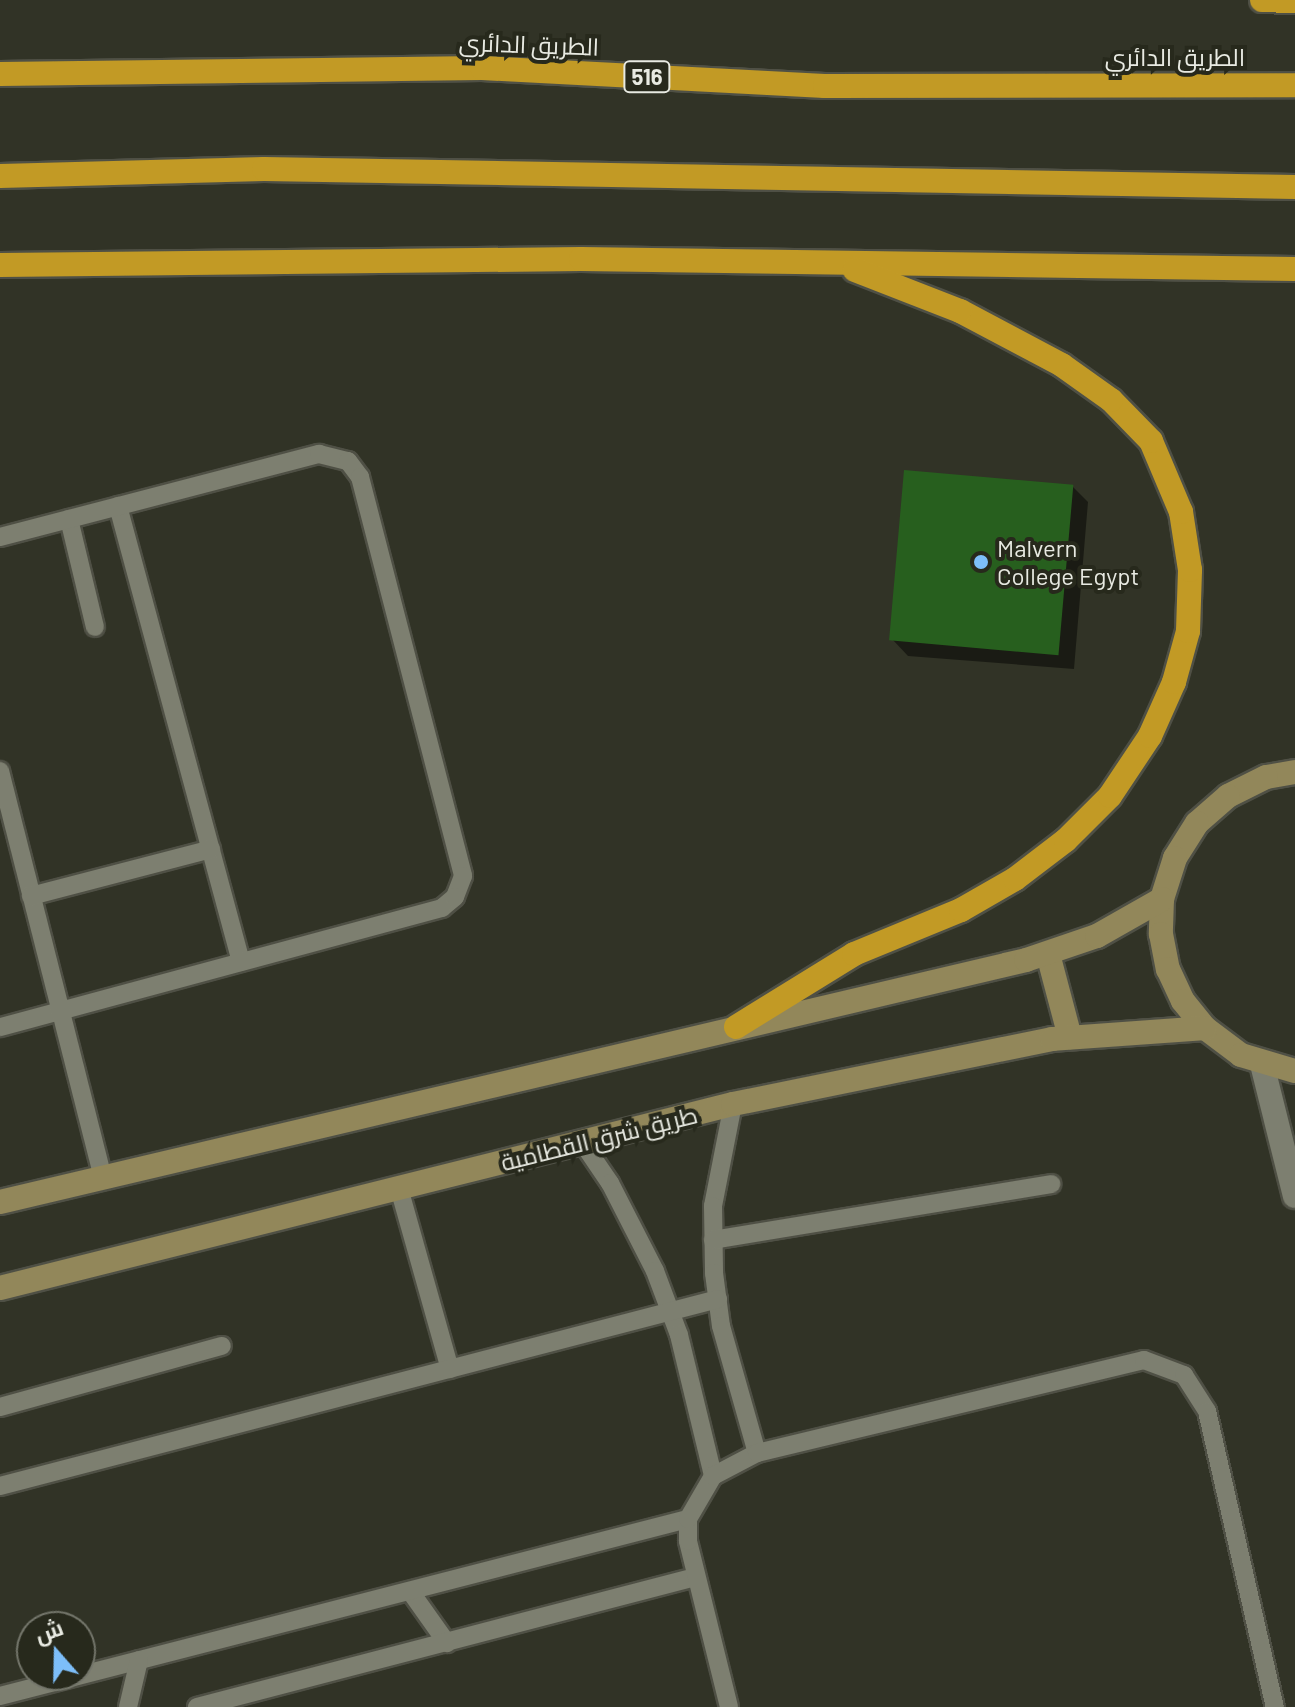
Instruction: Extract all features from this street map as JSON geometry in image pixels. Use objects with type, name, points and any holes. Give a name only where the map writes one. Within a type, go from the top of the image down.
[{"type":"highway","points":[[1262,0],[1295,1]]},
{"type":"highway","name":"الطريق الدائري","points":[[0,74],[482,68],[825,86],[1295,85]]},
{"type":"highway","points":[[0,176],[264,169],[1295,187]]},
{"type":"highway","points":[[0,265],[581,259],[1295,269]]},
{"type":"highway","points":[[736,1027],[854,954],[961,910],[1015,879],[1066,840],[1110,796],[1150,736],[1174,682],[1188,631],[1190,570],[1181,512],[1151,441],[1111,400],[1062,365],[960,311],[841,264]]},
{"type":"street","points":[[1295,772],[1266,777],[1228,796],[1197,823],[1175,858],[1162,899],[1161,934],[1168,969],[1183,1001],[1205,1028],[1262,1064],[1295,1071]]},
{"type":"street","points":[[0,1202],[1048,954],[1097,936],[1162,899]]},
{"type":"street","points":[[1048,954],[1070,1037]]},
{"type":"street","name":"طريق شرق القطامية","points":[[0,1288],[733,1104],[1070,1037],[1205,1028]]},
{"type":"street","points":[[1262,1064],[1294,1190]]},
{"type":"lane","points":[[0,537],[319,454],[339,456],[360,477],[461,865],[461,887],[442,908],[0,1027]]},
{"type":"lane","points":[[118,506],[241,962]]},
{"type":"lane","points":[[69,519],[95,627]]},
{"type":"lane","points":[[0,771],[103,1178]]},
{"type":"lane","points":[[31,896],[211,849]]},
{"type":"lane","points":[[733,1104],[717,1171],[713,1240],[718,1299],[757,1453]]},
{"type":"lane","points":[[582,1142],[634,1226],[671,1312],[713,1476]]},
{"type":"lane","points":[[713,1240],[1051,1184]]},
{"type":"lane","points":[[399,1188],[450,1369]]},
{"type":"lane","points":[[0,1486],[718,1299]]},
{"type":"lane","points":[[0,1407],[222,1346]]},
{"type":"lane","points":[[729,1707],[695,1577],[688,1519],[713,1476],[757,1453],[1123,1362],[1165,1365],[1198,1391],[1207,1411],[1275,1707]]},
{"type":"lane","points":[[0,1696],[688,1519]]},
{"type":"lane","points":[[197,1707],[695,1577]]},
{"type":"lane","points":[[410,1591],[447,1643]]},
{"type":"lane","points":[[128,1707],[139,1660]]},
{"type":"building","name":"Malvern College Egypt","points":[[904,470],[1073,485],[1058,655],[889,640]]},
{"type":"place","name":"Malvern College Egypt","points":[[981,562]]}]
